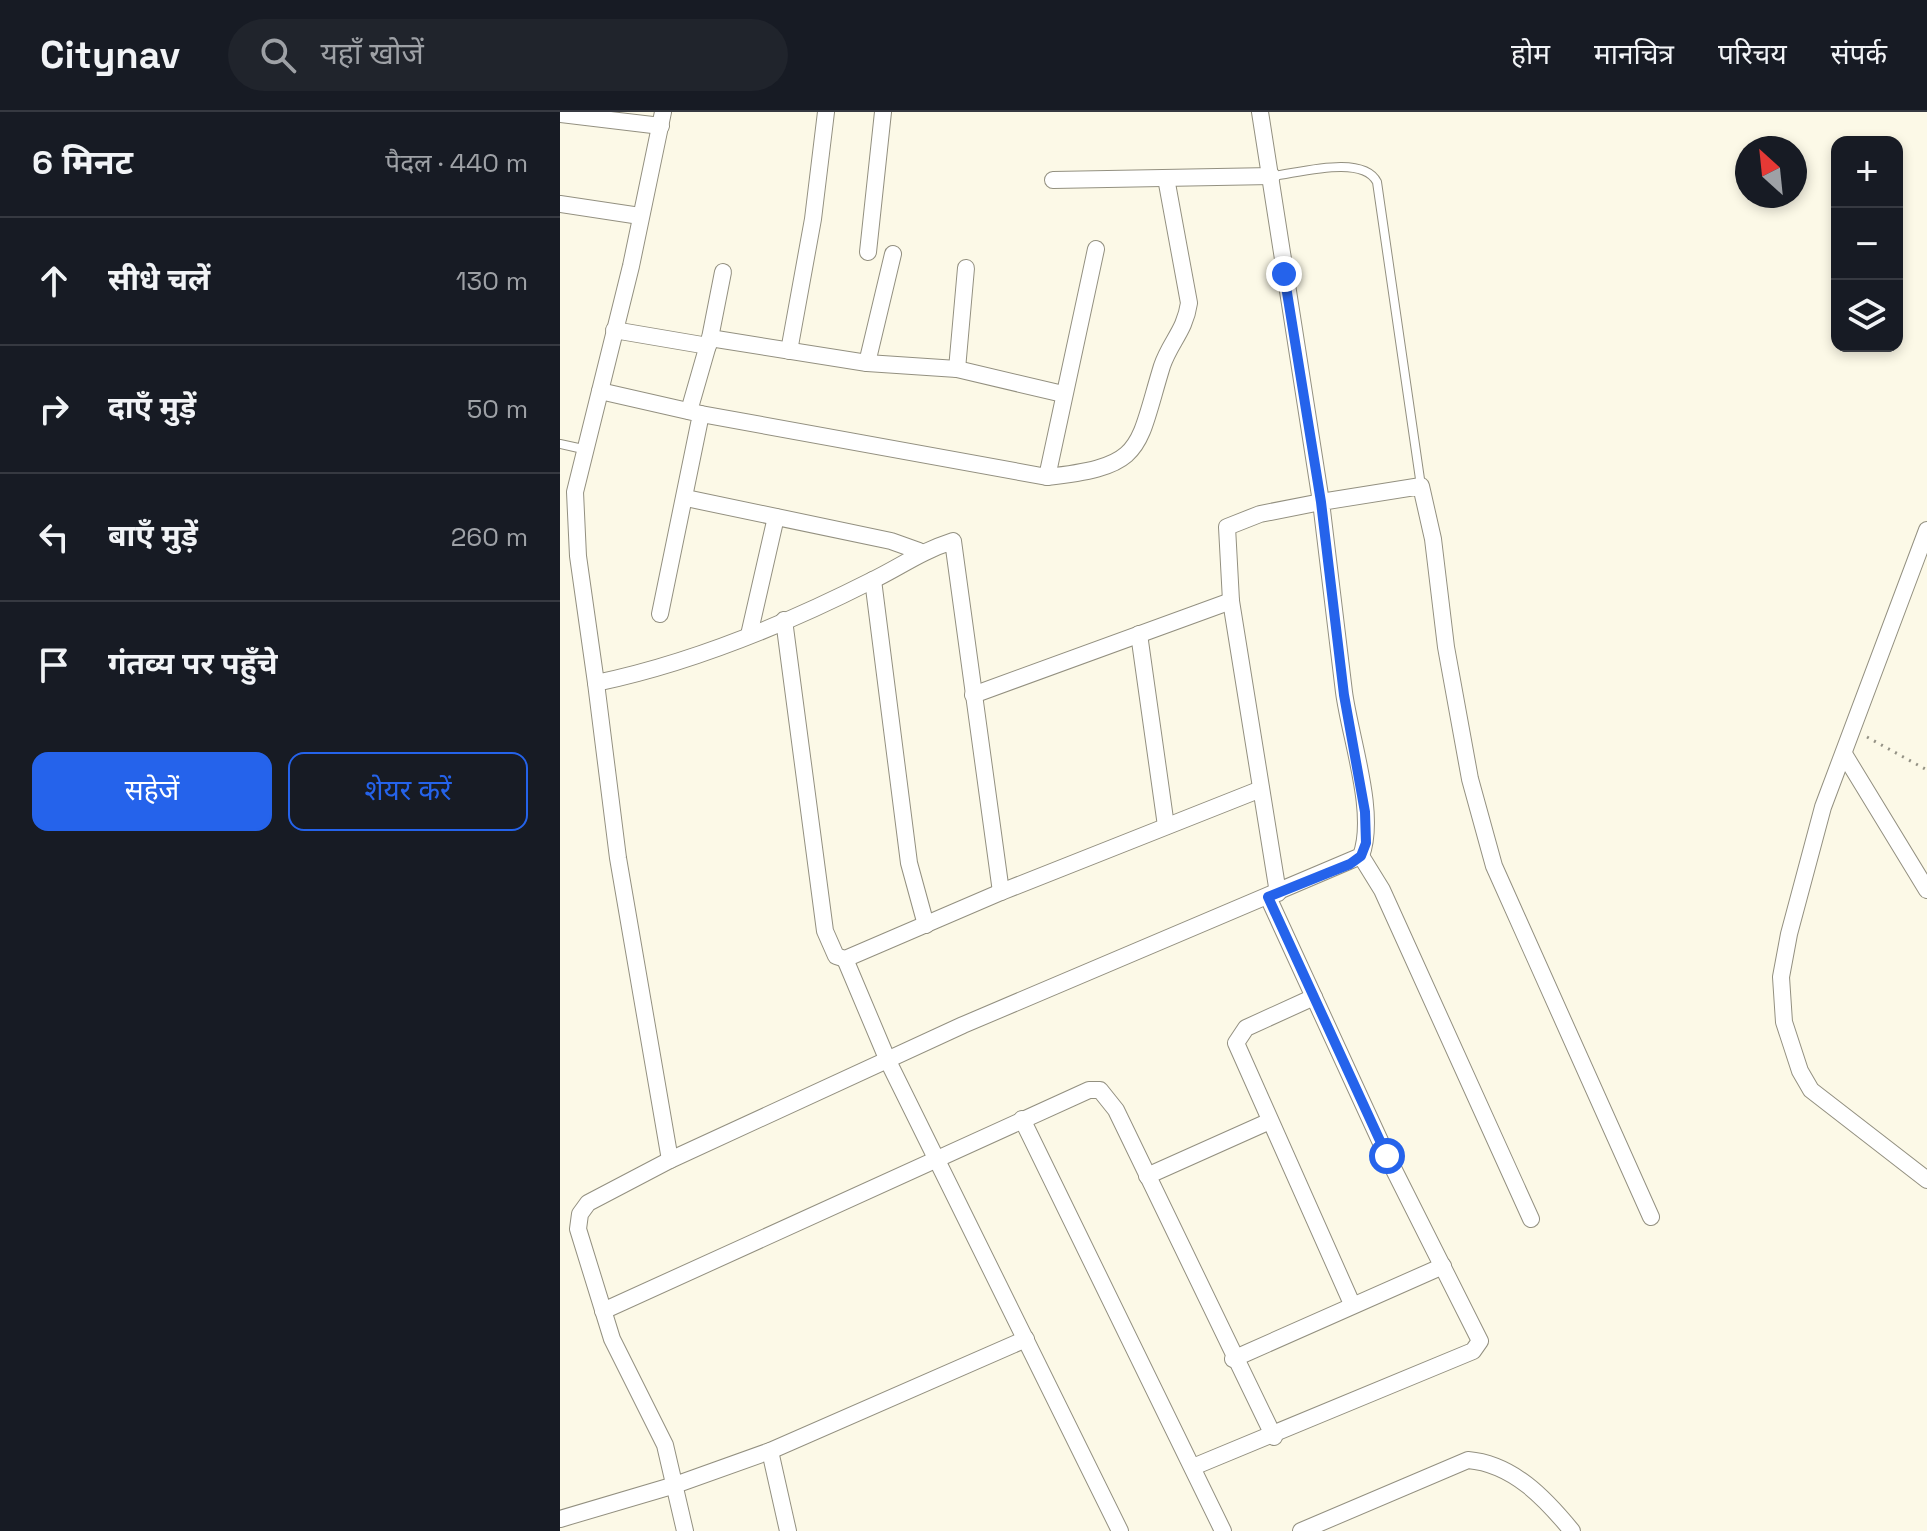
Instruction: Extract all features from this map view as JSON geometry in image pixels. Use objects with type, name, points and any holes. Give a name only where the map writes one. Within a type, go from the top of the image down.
[{"type":"street","points":[[789,351],[813,219],[826,112]]},
{"type":"street","points":[[868,252],[883,112]]},
{"type":"street","points":[[685,1531],[672,1465],[658,1427],[624,1368],[578,1229],[580,1214],[596,1198],[670,1160],[963,1025],[1361,856],[1366,843],[1365,812],[1344,695],[1321,502],[1260,112]]},
{"type":"street","points":[[560,114],[662,119],[575,492],[578,556],[618,858],[670,1160]]},
{"type":"street","points":[[1053,180],[1272,176]]},
{"type":"street","points":[[600,391],[695,413],[1047,477],[1112,466],[1139,442],[1153,406],[1163,364],[1187,322],[1189,303],[1166,178]]},
{"type":"street","points":[[560,204],[640,216]]},
{"type":"street","points":[[1047,477],[1096,249]]},
{"type":"street","points":[[867,363],[893,254]]},
{"type":"street","points":[[957,369],[966,268]]},
{"type":"street","points":[[660,614],[686,498],[695,413],[723,272]]},
{"type":"street","points":[[614,330],[867,363],[957,369],[1063,394]]},
{"type":"street","points":[[1193,1467],[1274,1437],[1479,1346],[1476,1331],[1314,997],[1273,895],[1261,789],[1231,601],[1227,527],[1260,514],[1421,486],[1431,529],[1446,647],[1470,779],[1494,866],[1651,1217]]},
{"type":"street","points":[[686,498],[891,541],[919,551]]},
{"type":"street","points":[[749,635],[776,517]]},
{"type":"street","points":[[1927,530],[1923,554],[1823,807],[1789,934],[1781,977],[1784,1022],[1797,1064],[1811,1090],[1927,1180]]},
{"type":"street","points":[[596,683],[661,670],[749,635],[873,580],[919,551],[953,541],[1001,892]]},
{"type":"street","points":[[873,580],[909,863],[926,925]]},
{"type":"street","points":[[973,695],[1231,601]]},
{"type":"street","points":[[784,620],[825,931],[836,956],[845,959],[1001,892],[1261,789]]},
{"type":"street","points":[[1139,634],[1166,826]]},
{"type":"street","points":[[1844,754],[1927,890]]},
{"type":"street","points":[[1361,856],[1382,890],[1531,1219]]},
{"type":"street","points":[[845,959],[888,1061],[1120,1531]]},
{"type":"street","points":[[1314,997],[1246,1028],[1236,1043],[1352,1304]]},
{"type":"street","points":[[603,1311],[936,1157],[1089,1090],[1100,1090],[1116,1110],[1233,1359],[1274,1437]]},
{"type":"street","points":[[1022,1119],[1223,1531]]},
{"type":"street","points":[[1147,1176],[1270,1121]]},
{"type":"street","points":[[1233,1359],[1443,1266]]},
{"type":"street","points":[[560,1519],[675,1485],[770,1451],[1026,1339]]},
{"type":"street","points":[[770,1451],[788,1531]]},
{"type":"street","points":[[1301,1531],[1468,1460],[1490,1462],[1512,1474],[1547,1501],[1572,1531]]},
{"type":"lane","points":[[1272,176],[1351,166],[1364,168],[1377,182],[1421,486]]},
{"type":"lane","points":[[560,444],[583,449]]},
{"type":"path","points":[[1853,729],[1927,770]]},
{"type":"route","points":[[1284,274],[1321,502],[1344,695],[1365,812],[1366,843],[1361,856],[1350,864],[1268,897],[1387,1156]]}]
